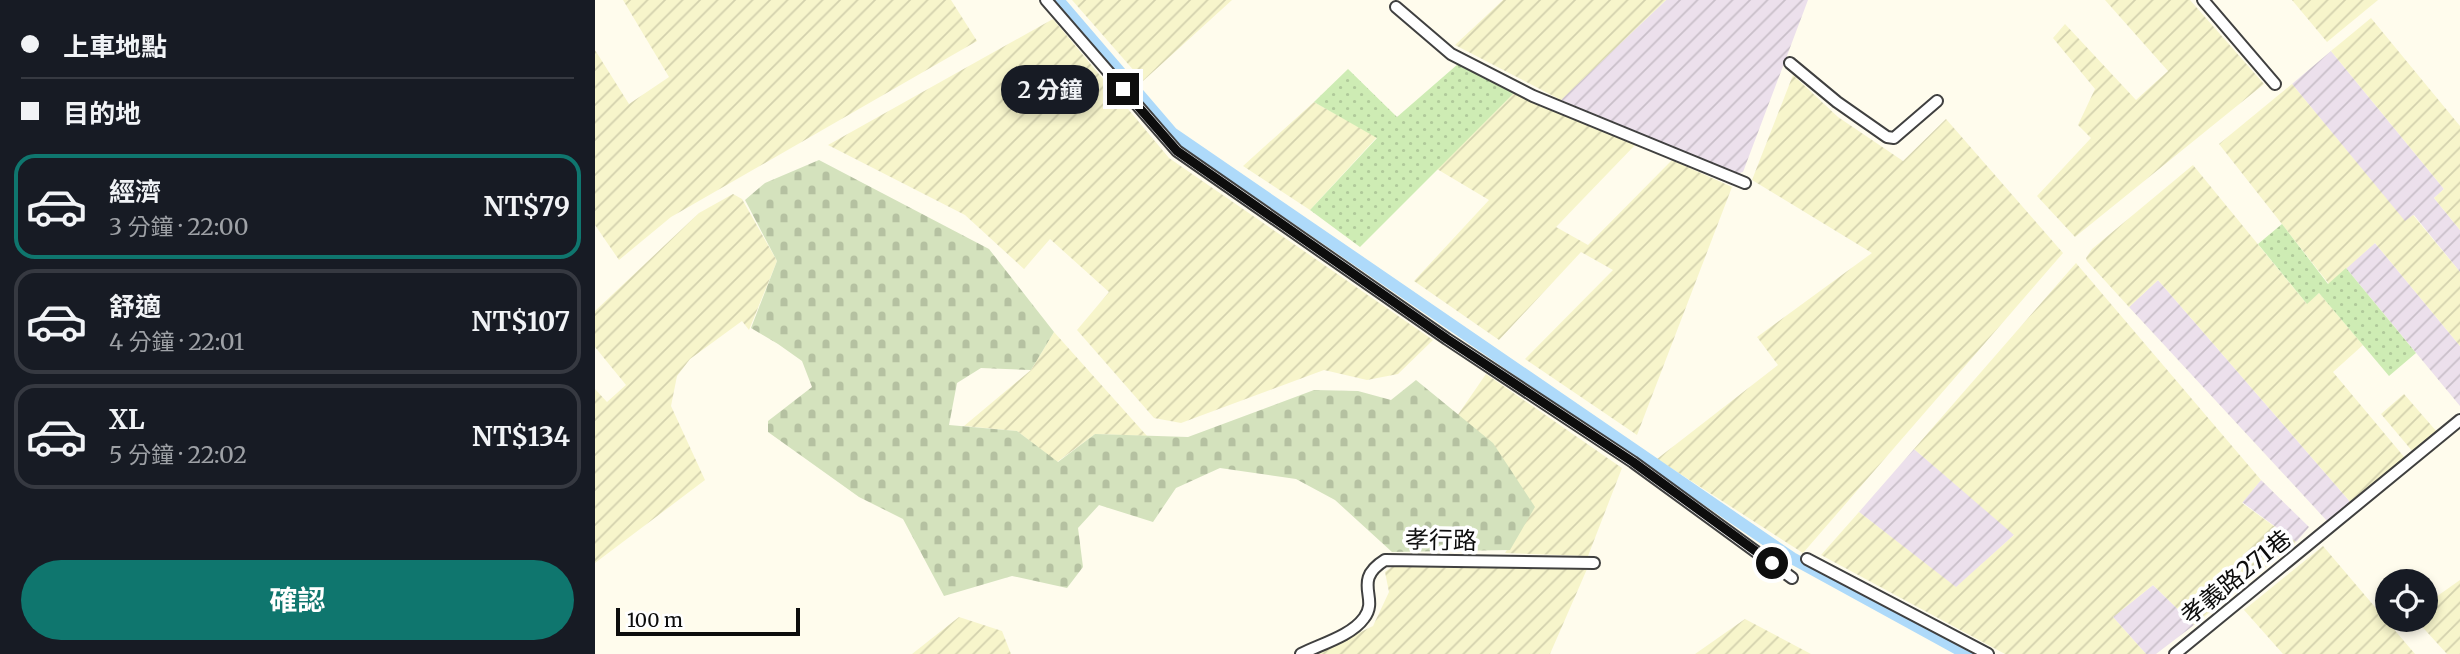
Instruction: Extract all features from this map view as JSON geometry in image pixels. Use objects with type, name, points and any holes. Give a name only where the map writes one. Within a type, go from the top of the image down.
[{"type":"street","points":[[2203,0],[2275,83]]},
{"type":"street","points":[[1051,2],[1177,151],[1447,339],[1633,462],[1792,578]]},
{"type":"street","points":[[1396,7],[1451,54],[1533,96],[1745,183]]},
{"type":"street","points":[[1790,63],[1837,102],[1887,137],[1894,138],[1937,101]]},
{"type":"street","name":"孝義路271巷","points":[[2175,654],[2460,420]]},
{"type":"street","points":[[1807,559],[1988,654]]},
{"type":"street","name":"孝行路","points":[[1301,654],[1354,628],[1366,617],[1369,606],[1369,576],[1375,566],[1385,560],[1594,563]]},
{"type":"shaded area","points":[[623,0],[951,0],[977,41],[671,217],[619,260],[595,225],[595,50],[629,104],[669,77]]},
{"type":"shaded area","points":[[1072,0],[1232,0],[1143,81]]},
{"type":"shaded area","points":[[1503,0],[1666,0],[1561,100],[1455,45]]},
{"type":"shaded area","points":[[1666,0],[1808,0],[1743,172],[1736,174],[1561,100]]},
{"type":"shaded area","points":[[2105,0],[2190,0],[2264,84],[2075,237],[2037,196],[2091,138],[2078,125],[2095,89],[2053,38],[2065,24],[2136,100],[2168,71]]},
{"type":"shaded area","points":[[2292,0],[2378,0],[2327,42]]},
{"type":"shaded area","points":[[2371,18],[2460,126],[2460,230],[2434,198],[2444,189],[2331,51]]},
{"type":"shaded area","points":[[1053,19],[1169,158],[1433,340],[1398,374],[1367,380],[1324,370],[1181,423],[1154,418],[1077,330],[1109,292],[1050,239],[1024,269],[965,215],[828,145]]},
{"type":"shaded area","points":[[2331,51],[2444,189],[2434,198],[2460,230],[2460,272],[2414,215],[2405,222],[2292,84]]},
{"type":"shaded area","points":[[1793,75],[1838,117],[1903,161],[1946,119],[2063,253],[1803,553],[1657,459],[1778,365],[1757,337],[1872,253],[1752,180]]},
{"type":"shaded area","points":[[2292,84],[2405,221],[2413,215],[2460,272],[2460,346],[2375,243],[2329,284],[2219,144]]},
{"type":"shaded area","points":[[1517,90],[1636,144],[1556,227],[1588,245],[1672,160],[1732,187],[1637,435],[1525,359],[1613,270],[1581,252],[1499,340],[1414,281],[1489,200],[1437,169]]},
{"type":"shaded area","points":[[1314,102],[1377,137],[1310,210],[1243,166]]},
{"type":"shaded area","points":[[2193,165],[2306,303],[2319,293],[2363,345],[2333,372],[2405,458],[2352,504],[2158,280],[2129,307],[2087,261],[2092,249]]},
{"type":"shaded area","points":[[733,194],[742,199],[777,261],[749,330],[742,321],[690,359],[677,376],[671,406],[705,480],[595,563],[595,389],[607,402],[626,385],[595,347],[595,311],[699,213]]},
{"type":"shaded area","points":[[2375,243],[2460,346],[2460,406],[2346,268]]},
{"type":"shaded area","points":[[2076,263],[2261,480],[2242,503],[2296,542],[2194,625],[2153,585],[2113,617],[2146,654],[2005,654],[1821,555],[1859,512],[1956,587],[2014,535],[1914,449]]},
{"type":"shaded area","points":[[2158,280],[2352,504],[2328,522],[2129,307]]},
{"type":"shaded area","points":[[1054,332],[1147,436],[1095,434],[1057,462],[1017,431],[964,426],[1031,370]]},
{"type":"shaded area","points":[[1486,374],[1622,468],[1588,556],[1505,553],[1526,520],[1453,422]]},
{"type":"shaded area","points":[[2404,394],[2437,432],[2413,452],[2381,414]]},
{"type":"shaded area","points":[[1914,449],[2015,534],[1956,588],[1859,512]]},
{"type":"shaded area","points":[[2261,480],[2309,527],[2296,542],[2242,502]]},
{"type":"shaded area","points":[[2323,546],[2375,607],[2375,632],[2396,632],[2415,654],[2283,654],[2244,610]]},
{"type":"shaded area","points":[[1393,566],[1587,569],[1550,654],[1316,654],[1373,626],[1389,592],[1385,572]]},
{"type":"shaded area","points":[[2460,580],[2460,654],[2447,654],[2427,632],[2438,632],[2438,596]]},
{"type":"shaded area","points":[[2153,585],[2194,625],[2156,654],[2146,654],[2113,617]]},
{"type":"shaded area","points":[[959,617],[1002,631],[1011,654],[912,654]]},
{"type":"shaded area","points":[[1745,619],[1811,654],[1695,654]]},
{"type":"green space","points":[[1458,64],[1517,90],[1360,247],[1310,210],[1377,138],[1314,102],[1348,69],[1397,117]]},
{"type":"green space","points":[[819,160],[989,249],[1054,332],[1031,370],[981,368],[957,383],[949,425],[1017,431],[1058,462],[1095,434],[1188,437],[1314,390],[1358,391],[1391,400],[1416,380],[1493,443],[1535,507],[1510,550],[1392,552],[1335,500],[1296,479],[1220,468],[1176,488],[1153,522],[1099,505],[1078,528],[1083,567],[1067,588],[1012,576],[944,596],[903,519],[859,497],[768,432],[768,421],[812,387],[802,361],[751,328],[777,261],[745,200],[765,183]]},
{"type":"green space","points":[[2282,224],[2328,284],[2346,268],[2416,353],[2389,376],[2319,293],[2307,304],[2258,244]]},
{"type":"waterway","points":[[1058,0],[1172,133],[1792,558],[1967,654]]},
{"type":"route","points":[[1123,89],[1177,151],[1447,339],[1633,462],[1772,563]]}]
